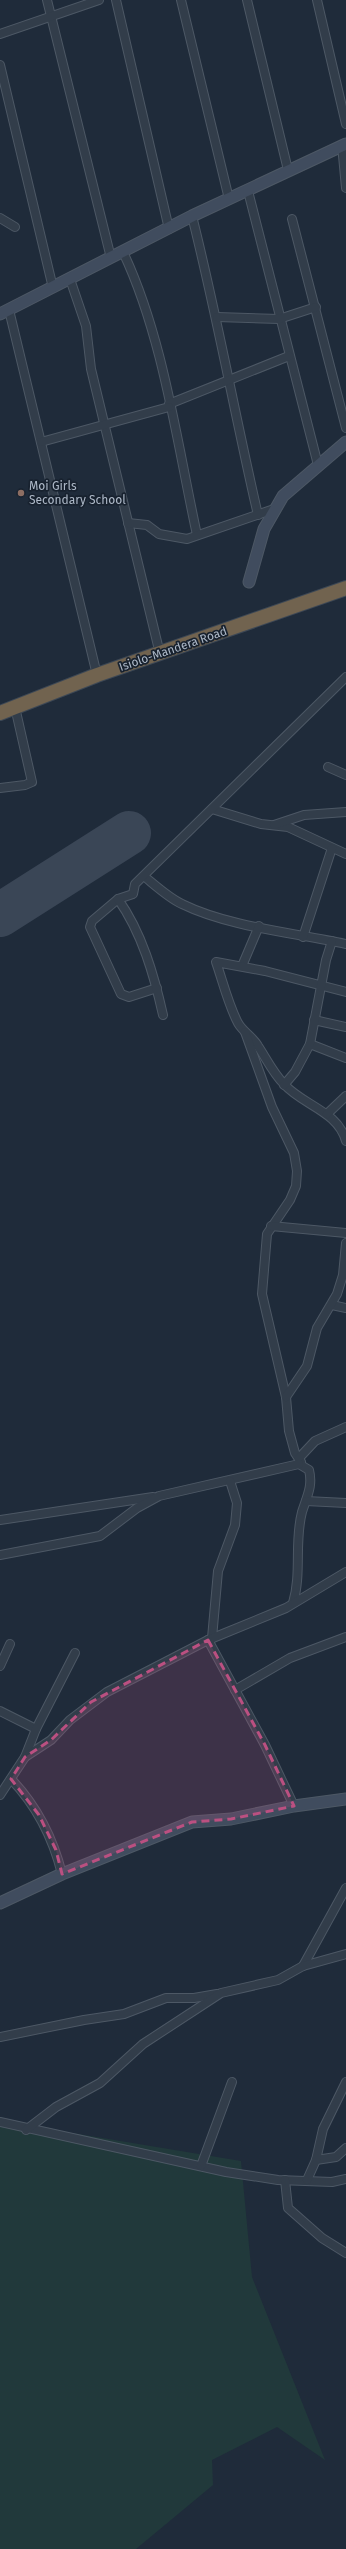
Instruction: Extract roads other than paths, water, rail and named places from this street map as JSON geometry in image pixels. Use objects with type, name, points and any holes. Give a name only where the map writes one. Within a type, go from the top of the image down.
[{"type":"highway","name":"Isiolo-Mandera Road","points":[[0,713],[97,675],[346,588]]},
{"type":"main road","points":[[5,312],[192,216],[248,191],[288,170],[344,144]]},
{"type":"main road","points":[[249,582],[264,529],[274,509],[283,496],[318,464],[346,442]]},
{"type":"main road","points":[[0,1903],[62,1874],[192,1822],[231,1819],[294,1806],[346,1799]]},
{"type":"street","points":[[47,0],[111,258]]},
{"type":"street","points":[[0,34],[99,0]]},
{"type":"street","points":[[116,0],[169,229]]},
{"type":"street","points":[[181,0],[229,199]]},
{"type":"street","points":[[247,0],[288,170]]},
{"type":"street","points":[[317,0],[346,124]]},
{"type":"street","points":[[0,64],[53,288]]},
{"type":"street","points":[[344,144],[346,188]]},
{"type":"street","points":[[248,191],[279,319],[318,464]]},
{"type":"street","points":[[192,216],[217,317],[228,381],[258,515]]},
{"type":"street","points":[[0,218],[15,227]]},
{"type":"street","points":[[292,219],[316,307],[346,428]]},
{"type":"street","points":[[123,252],[142,292],[169,405],[197,535]]},
{"type":"street","points":[[70,279],[86,326],[91,369],[160,654]]},
{"type":"street","points":[[217,317],[279,319],[316,307]]},
{"type":"street","points":[[5,312],[41,442],[97,675]]},
{"type":"street","points":[[41,442],[104,426],[169,405],[289,356]]},
{"type":"street","points":[[128,523],[147,525],[159,534],[177,539],[187,539],[274,509]]},
{"type":"street","points":[[157,988],[129,997],[121,994],[90,927],[92,921],[118,899],[133,894],[135,884],[145,877],[346,677]]},
{"type":"street","points":[[0,788],[25,785],[32,782],[29,777],[29,763],[15,707]]},
{"type":"street","points":[[328,767],[346,775]]},
{"type":"street","points":[[212,809],[272,826],[288,827],[346,854]]},
{"type":"street","points":[[272,826],[304,815],[346,812]]},
{"type":"street","points":[[303,937],[332,848]]},
{"type":"street","points":[[145,877],[181,904],[206,913],[303,937],[346,944]]},
{"type":"street","points":[[118,899],[132,920],[157,988],[163,1015]]},
{"type":"street","points":[[242,966],[259,926]]},
{"type":"street","points":[[284,1085],[295,1072],[310,1044],[332,941]]},
{"type":"street","points":[[346,992],[321,987],[242,966],[216,962],[228,999],[238,1023],[257,1043],[284,1085],[326,1114],[340,1128],[346,1141]]},
{"type":"street","points":[[314,1020],[346,1027]]},
{"type":"street","points":[[245,1032],[272,1106],[294,1153],[297,1172],[296,1186],[290,1200],[267,1234],[262,1294],[286,1397],[289,1431],[295,1453],[299,1461],[310,1470],[312,1486],[306,1501],[297,1537],[298,1587],[293,1603]]},
{"type":"street","points":[[310,1044],[346,1058]]},
{"type":"street","points":[[326,1114],[346,1096]]},
{"type":"street","points":[[271,1226],[346,1234]]},
{"type":"street","points":[[286,1397],[307,1366],[317,1328],[332,1305],[343,1275],[346,1243]]},
{"type":"street","points":[[332,1305],[346,1308]]},
{"type":"street","points":[[0,1520],[159,1496],[184,1489],[230,1481],[299,1461],[315,1441],[346,1427]]},
{"type":"street","points":[[230,1481],[237,1503],[235,1525],[218,1571],[210,1639],[294,1806]]},
{"type":"street","points":[[0,1555],[100,1536],[137,1508],[159,1496]]},
{"type":"street","points":[[306,1501],[346,1503]]},
{"type":"street","points":[[25,1757],[51,1740],[70,1720],[106,1692],[210,1639],[286,1608],[307,1597],[346,1572]]},
{"type":"street","points":[[235,1690],[290,1658],[346,1637]]},
{"type":"street","points":[[0,1666],[10,1644]]},
{"type":"street","points":[[0,1795],[25,1757],[36,1729],[75,1653]]},
{"type":"street","points":[[0,1711],[36,1729]]},
{"type":"street","points":[[11,1779],[39,1815],[56,1850],[62,1874]]},
{"type":"street","points":[[303,1966],[346,1888]]},
{"type":"street","points":[[0,2037],[84,2020],[124,2014],[166,1998],[194,1998],[278,1980],[303,1966],[346,1954]]},
{"type":"street","points":[[26,2130],[56,2107],[100,2083],[143,2044],[221,1993]]},
{"type":"street","points":[[201,2166],[232,2082]]},
{"type":"street","points":[[307,2180],[316,2160],[323,2129],[346,2082]]},
{"type":"street","points":[[0,2122],[26,2130],[201,2166],[285,2180],[332,2182],[346,2179]]},
{"type":"street","points":[[316,2160],[336,2157],[346,2148]]},
{"type":"street","points":[[285,2180],[288,2208],[322,2238],[346,2252]]},
{"type":"place","name":"Moi Girls Secondary School","points":[[21,493]]}]
